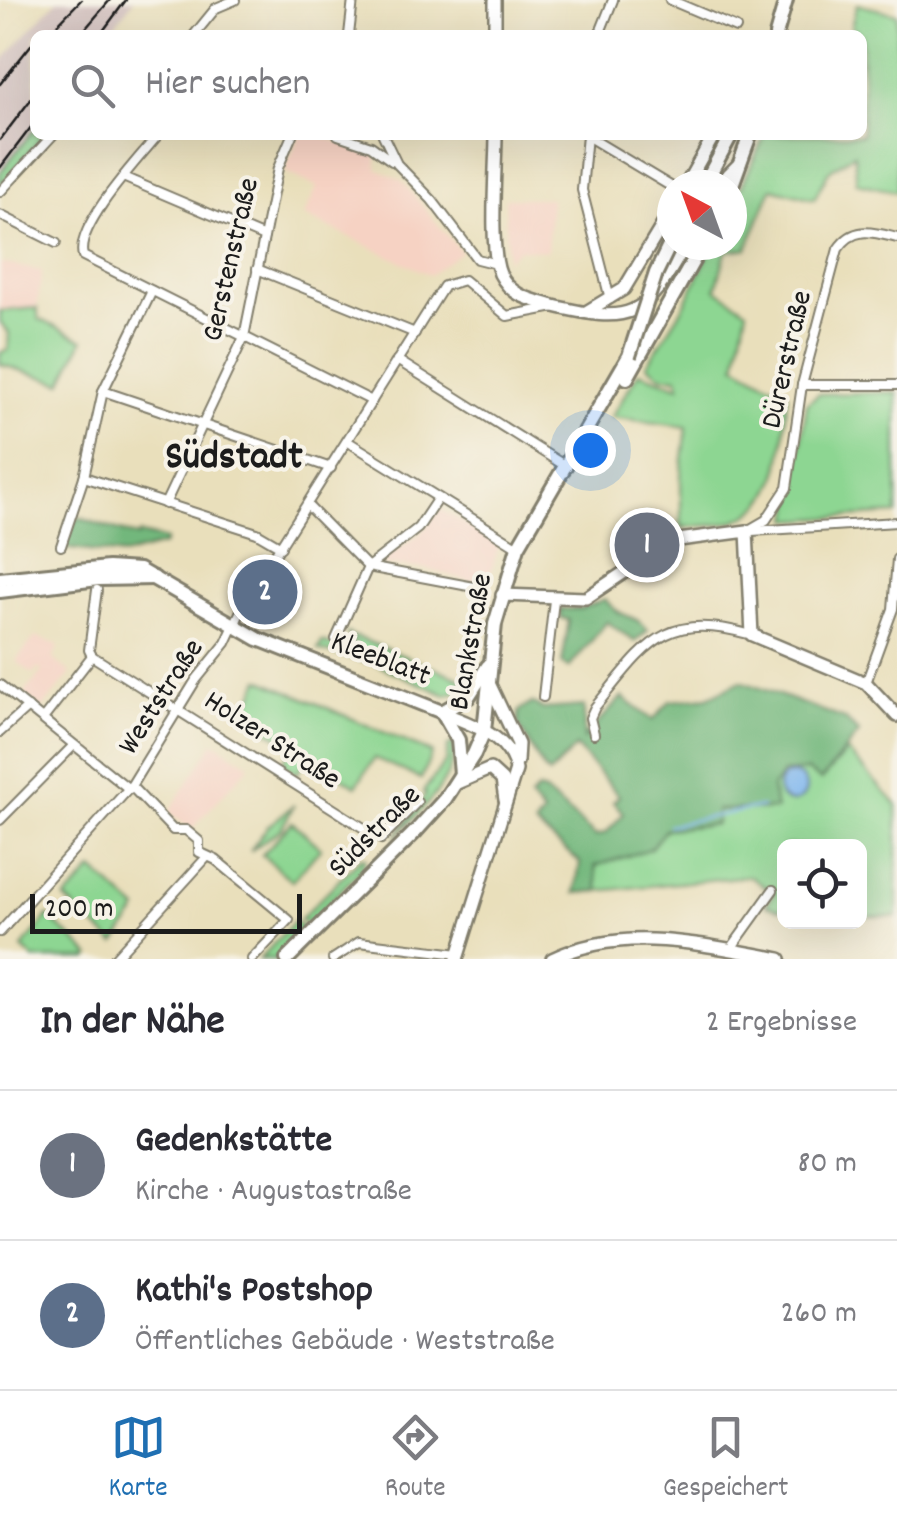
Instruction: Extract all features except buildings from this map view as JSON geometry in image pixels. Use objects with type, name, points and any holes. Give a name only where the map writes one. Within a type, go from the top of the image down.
[{"type":"main road","points":[[777,30],[786,0]]},
{"type":"main road","points":[[716,170],[730,140]]},
{"type":"main road","points":[[738,170],[748,140]]},
{"type":"main road","name":"Blankstraße","points":[[484,730],[489,664],[502,594],[518,547],[630,356],[661,260]]},
{"type":"main road","name":"Blankstraße","points":[[570,462],[622,387],[694,260]]},
{"type":"main road","name":"Kleeblatt","points":[[0,579],[108,568],[139,570],[233,625],[293,654],[442,712]]},
{"type":"main road","points":[[0,592],[96,580],[154,578]]},
{"type":"main road","points":[[458,779],[458,740],[442,712],[468,697],[489,664]]},
{"type":"main road","name":"Südstraße","points":[[287,959],[416,831],[458,779],[484,730]]},
{"type":"street","points":[[198,30],[216,8],[235,0]]},
{"type":"street","points":[[350,30],[353,0]]},
{"type":"street","points":[[494,30],[495,0]]},
{"type":"street","points":[[601,30],[613,0]]},
{"type":"street","points":[[675,1],[736,28]]},
{"type":"street","points":[[0,192],[48,140]]},
{"type":"street","points":[[154,140],[104,200],[80,252],[372,401]]},
{"type":"street","name":"Gerstenstraße","points":[[166,504],[244,337],[278,168],[290,140]]},
{"type":"street","points":[[354,140],[397,164],[477,259],[497,264]]},
{"type":"street","points":[[360,142],[366,140]]},
{"type":"street","points":[[383,140],[397,164]]},
{"type":"street","points":[[496,140],[497,264],[510,287],[525,299],[616,317],[654,293],[675,260]]},
{"type":"street","points":[[587,140],[582,190],[610,299]]},
{"type":"street","points":[[595,140],[657,178]]},
{"type":"street","points":[[694,170],[711,140]]},
{"type":"street","points":[[729,170],[741,163]]},
{"type":"street","points":[[123,177],[264,236]]},
{"type":"street","points":[[0,216],[56,244]]},
{"type":"street","name":"Dürerstraße","points":[[747,531],[766,520],[786,488],[802,385],[841,244],[863,230],[897,238]]},
{"type":"street","points":[[591,314],[631,278],[657,234]]},
{"type":"street","points":[[257,269],[415,333]]},
{"type":"street","points":[[631,278],[644,292],[654,293]]},
{"type":"street","name":"Weststraße","points":[[0,932],[130,788],[444,286],[459,280],[471,284],[498,312],[515,314]]},
{"type":"street","points":[[60,546],[84,478],[103,391],[152,291]]},
{"type":"street","points":[[515,314],[525,299]]},
{"type":"street","points":[[515,314],[556,306]]},
{"type":"street","points":[[398,360],[570,462]]},
{"type":"street","points":[[802,385],[897,385]]},
{"type":"street","points":[[103,391],[330,468]]},
{"type":"street","points":[[347,441],[518,547]]},
{"type":"street","points":[[84,478],[257,534],[280,547]]},
{"type":"street","points":[[336,639],[368,567],[418,528],[438,498]]},
{"type":"street","points":[[307,506],[368,567],[474,587]]},
{"type":"street","points":[[502,594],[554,600],[591,596],[671,542],[747,531],[897,522]]},
{"type":"street","points":[[747,531],[752,635]]},
{"type":"street","points":[[866,683],[893,609],[897,559]]},
{"type":"street","points":[[42,719],[92,656],[89,650],[97,590]]},
{"type":"street","points":[[543,697],[554,600]]},
{"type":"street","points":[[594,734],[590,718],[595,707],[654,638],[694,625],[752,635],[866,683],[897,716]]},
{"type":"street","name":"Holzer Straße","points":[[92,656],[381,838],[417,802]]},
{"type":"street","points":[[333,959],[359,942],[458,956],[516,766],[518,744],[489,683]]},
{"type":"street","points":[[0,685],[130,788],[173,830],[186,830],[198,841],[199,852],[216,860],[288,920],[252,959]]},
{"type":"street","points":[[0,732],[28,708]]},
{"type":"street","name":"Kleeblatt","points":[[442,712],[484,730]]},
{"type":"street","points":[[484,730],[508,748],[516,766]]},
{"type":"street","points":[[0,820],[74,744]]},
{"type":"street","points":[[458,779],[490,768],[502,780],[506,804]]},
{"type":"street","points":[[114,959],[206,858]]},
{"type":"street","points":[[730,950],[774,890]]},
{"type":"street","points":[[552,959],[586,945],[633,938],[780,959]]},
{"type":"shaded area","points":[[57,0],[134,0],[111,30],[30,30],[30,134],[0,173],[0,63]]},
{"type":"shaded area","points":[[298,140],[333,140],[377,155],[377,169],[401,180],[461,252],[430,275],[304,216],[317,187],[284,171]]},
{"type":"shaded area","points":[[505,198],[551,198],[547,251],[519,249],[507,260]]},
{"type":"shaded area","points":[[0,263],[42,271],[37,308],[0,311]]},
{"type":"shaded area","points":[[440,509],[499,545],[487,585],[426,569],[378,564],[420,534]]},
{"type":"shaded area","points":[[35,637],[59,645],[53,659],[71,673],[42,709],[24,694],[42,671],[38,668],[33,674],[16,661]]},
{"type":"shaded area","points":[[214,742],[250,765],[191,830],[169,812]]},
{"type":"green space","points":[[857,4],[897,14],[897,192],[857,183],[854,154],[829,171],[814,199],[772,188],[747,248],[747,174],[763,140],[867,140],[867,30],[851,27]]},
{"type":"green space","points":[[30,134],[30,140],[40,140],[0,185],[0,173]]},
{"type":"green space","points":[[706,260],[724,260],[716,289],[747,310],[736,365],[788,394],[783,448],[766,498],[754,511],[737,520],[681,528],[681,474],[687,427],[611,417],[639,372],[680,386],[678,377],[662,376],[647,365],[684,306]]},
{"type":"green space","points":[[37,308],[39,319],[83,340],[62,383],[0,364],[0,353],[8,349],[9,333],[0,322],[0,311]]},
{"type":"green space","points":[[897,392],[897,514],[790,520],[807,403],[819,394]]},
{"type":"green space","points":[[77,517],[138,537],[140,534],[166,540],[164,545],[125,555],[63,548]]},
{"type":"green space","points":[[605,599],[648,630],[635,642],[607,622],[569,668],[562,663],[569,620],[561,618],[560,609],[581,609]]},
{"type":"green space","points":[[346,633],[462,679],[459,691],[446,695],[373,663]]},
{"type":"green space","points":[[322,642],[346,650],[350,643],[367,662],[318,650]]},
{"type":"green space","points":[[260,679],[432,753],[421,779],[375,758],[356,786],[308,756],[297,774],[282,764],[293,746],[244,716]]},
{"type":"green space","points":[[741,681],[845,719],[859,733],[821,780],[807,771],[783,773],[772,787],[776,809],[717,810],[716,824],[666,829],[650,849],[595,866],[599,891],[575,893],[580,862],[535,825],[543,814],[530,798],[538,790],[545,792],[596,836],[606,833],[624,813],[613,802],[619,796],[576,747],[549,774],[544,770],[518,724],[519,711],[532,703],[543,709],[584,706],[584,738],[622,697],[653,720],[670,701],[708,697]]},
{"type":"green space","points":[[455,743],[443,783],[395,837],[446,761],[448,746]]},
{"type":"green space","points":[[847,751],[897,805],[897,917],[867,916],[867,839],[777,839],[777,908],[766,905],[775,893],[749,876],[599,891],[595,866],[650,849],[666,829],[715,824],[717,810],[775,809],[772,787],[783,773],[807,771],[821,780]]},
{"type":"green space","points":[[294,805],[281,829],[250,851],[268,826]]},
{"type":"green space","points":[[292,822],[321,848],[292,881],[262,855]]},
{"type":"green space","points":[[361,858],[366,859],[359,872],[307,924],[300,919]]},
{"type":"green space","points":[[93,870],[138,910],[115,944],[65,899]]},
{"type":"green space","points":[[48,916],[91,956],[88,959],[34,959],[22,948]]},
{"type":"green space","points":[[294,922],[303,928],[275,959],[260,959]]},
{"type":"water","points":[[792,774],[802,778],[806,788],[802,798],[792,802],[782,798],[778,788],[782,778]]},
{"type":"waterway","points":[[669,825],[762,807]]},
{"type":"railway","points":[[52,30],[81,0]]},
{"type":"railway","points":[[84,30],[110,0]]},
{"type":"railway","points":[[104,30],[126,0]]},
{"type":"railway","points":[[0,84],[30,46]]},
{"type":"railway","points":[[0,140],[30,101]]},
{"type":"railway","points":[[0,168],[30,129]]},
{"type":"place","name":"Gedenkstätte","points":[[647,545]]},
{"type":"place","name":"Kathi's Postshop","points":[[265,592]]},
{"type":"district","name":"Südstadt","points":[[234,459]]}]
